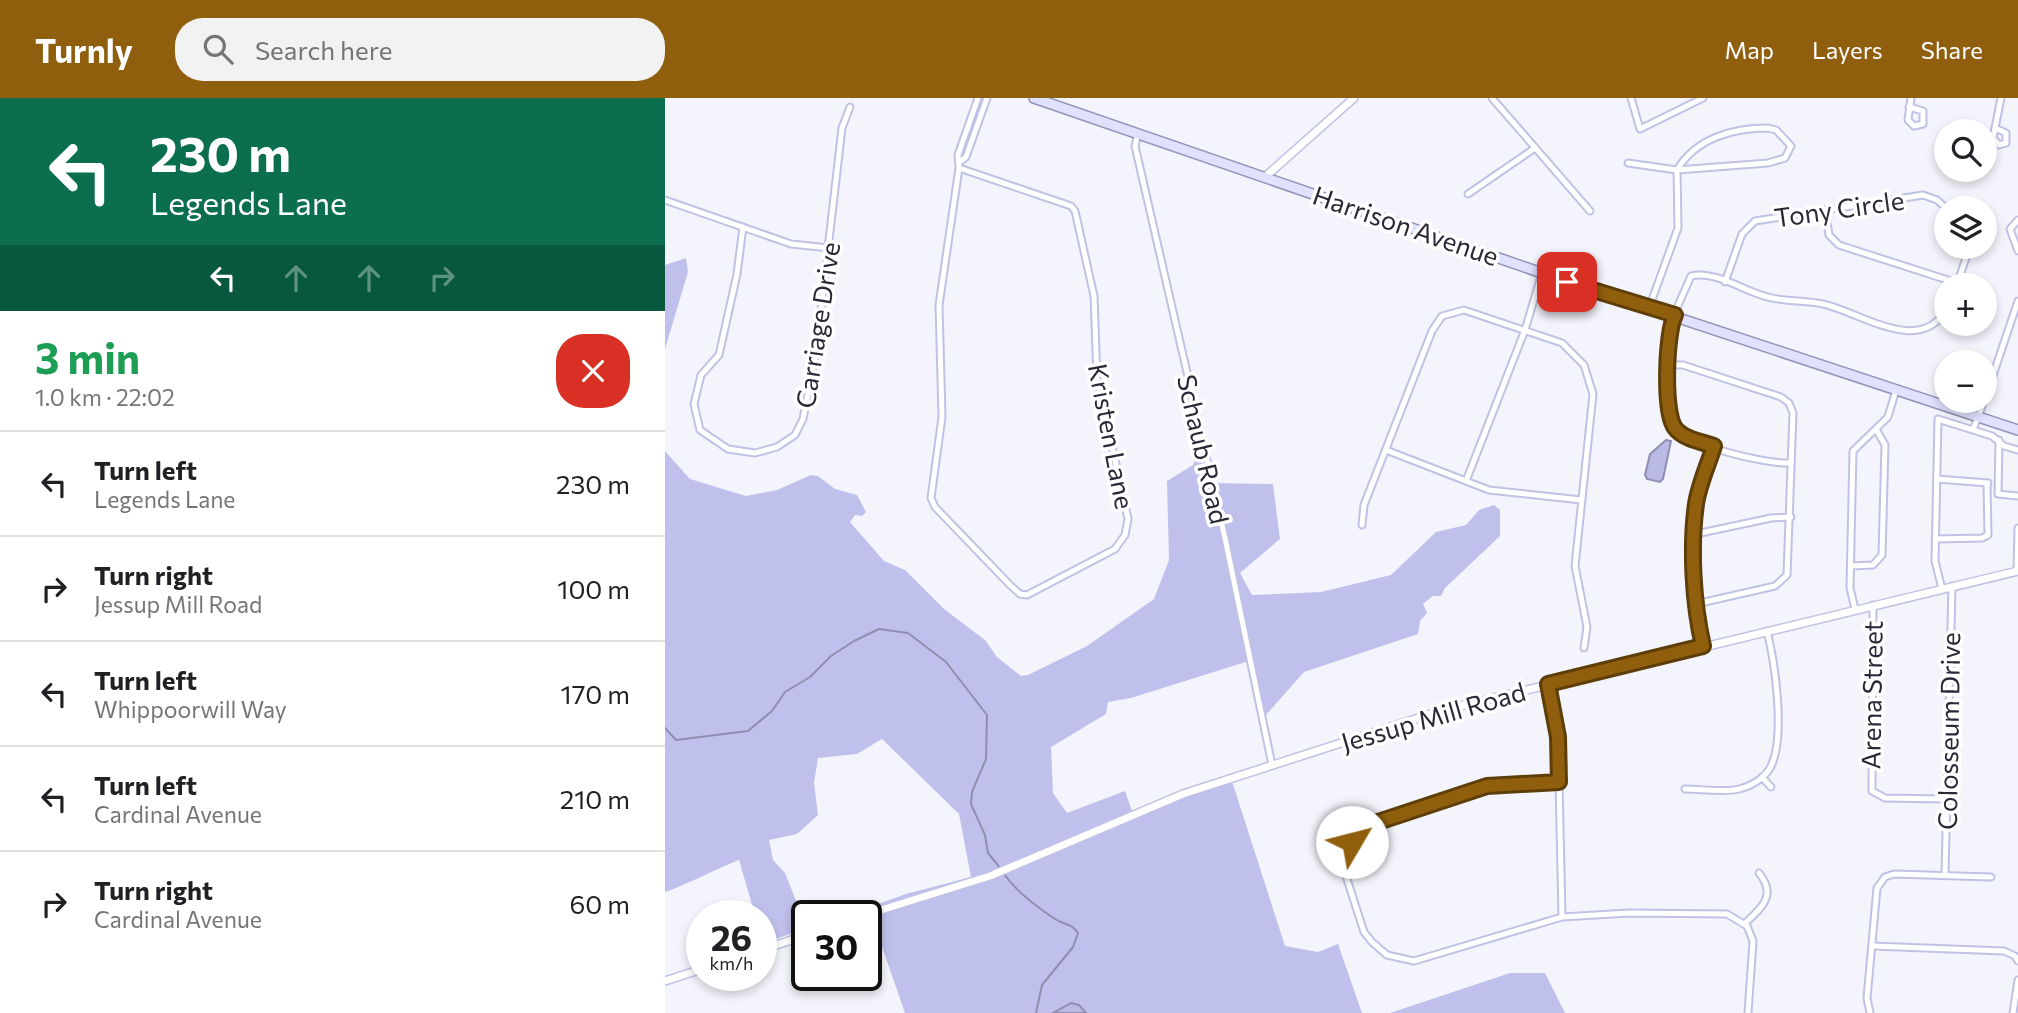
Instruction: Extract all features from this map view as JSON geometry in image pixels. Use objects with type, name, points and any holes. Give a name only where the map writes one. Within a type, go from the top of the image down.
[{"type":"main road","name":"Harrison Avenue","points":[[1034,98],[1542,273],[2018,430]]},
{"type":"street","name":"Kristen Lane","points":[[961,161],[958,155],[978,98]]},
{"type":"street","name":"Kristen Lane","points":[[959,168],[1073,208],[1094,296],[1096,370],[1128,519],[1127,531],[1113,550],[1027,595],[1020,594],[1010,585],[935,507],[931,498],[942,417],[939,305],[959,168],[961,161],[966,158],[987,98]]},
{"type":"street","points":[[1266,176],[1354,98]]},
{"type":"street","points":[[1492,98],[1590,211]]},
{"type":"street","points":[[1631,98],[1640,129],[1703,98]]},
{"type":"street","points":[[1909,107],[1911,98]]},
{"type":"street","points":[[1997,119],[2001,98]]},
{"type":"street","name":"Carriage Drive","points":[[743,228],[737,274],[719,355],[701,375],[694,404],[700,430],[728,449],[755,453],[777,447],[796,435],[803,419],[816,352],[842,128],[850,107]]},
{"type":"street","points":[[1628,163],[1677,170],[1776,162],[1790,153],[1791,146],[1776,130],[1768,128],[1730,132],[1699,146],[1682,160],[1677,170],[1678,228],[1649,308]]},
{"type":"street","name":"Schaub Road","points":[[1138,133],[1135,146],[1225,538],[1272,765]]},
{"type":"street","points":[[1468,194],[1535,148]]},
{"type":"street","name":"Tony Circle","points":[[1725,282],[1741,234],[1749,225],[1763,219],[1923,195],[1934,199]]},
{"type":"street","points":[[665,200],[791,244],[829,248]]},
{"type":"street","points":[[1825,210],[1829,235],[1839,245],[1934,277]]},
{"type":"street","points":[[2015,222],[2010,229],[2018,251]]},
{"type":"street","points":[[1466,481],[1525,330],[1542,273]]},
{"type":"street","points":[[1791,463],[1767,462],[1714,446],[1682,435],[1671,423],[1669,326],[1691,276],[1725,282],[1780,300],[1824,304],[1911,332],[1928,328],[1934,322]]},
{"type":"street","points":[[1997,362],[2018,301]]},
{"type":"street","points":[[1362,525],[1364,505],[1432,331],[1442,316],[1464,310],[1569,347],[1584,365],[1591,383],[1575,566],[1587,627],[1584,648]]},
{"type":"street","points":[[1669,365],[1683,365],[1786,400],[1793,413],[1789,570],[1782,582],[1771,587],[1696,604]]},
{"type":"street","points":[[1855,609],[1850,588],[1853,451],[1890,413],[1896,390]]},
{"type":"street","points":[[1973,430],[1979,415]]},
{"type":"street","points":[[1942,589],[1935,568],[1938,419],[1999,440],[2004,446],[2018,450]]},
{"type":"street","points":[[1851,566],[1873,565],[1882,555],[1885,444],[1876,429]]},
{"type":"street","points":[[1998,495],[1999,440]]},
{"type":"street","points":[[1703,646],[1696,604],[1698,494],[1714,446]]},
{"type":"street","points":[[1387,450],[1499,492],[1581,500]]},
{"type":"street","points":[[1937,480],[1998,484]]},
{"type":"street","points":[[1935,539],[1982,538],[1988,535],[1987,484]]},
{"type":"street","points":[[1988,495],[2018,496]]},
{"type":"street","points":[[1696,534],[1771,518],[1791,517]]},
{"type":"street","points":[[2017,571],[2018,528]]},
{"type":"street","name":"Jessup Mill Road","points":[[882,910],[989,876],[1165,801],[1440,711],[2017,571]]},
{"type":"street","name":"Colosseum Drive","points":[[1945,875],[1952,586]]},
{"type":"street","name":"Arena Street","points":[[1873,606],[1872,791],[1885,798],[1945,799]]},
{"type":"street","points":[[1685,789],[1737,790],[1762,777],[1772,765],[1776,748],[1776,668],[1767,631]]},
{"type":"street","points":[[1548,684],[1558,737],[1562,917]]},
{"type":"street","points":[[1762,777],[1771,787]]},
{"type":"street","points":[[1559,782],[1487,786],[1364,829],[1346,852],[1345,863],[1364,932],[1377,948],[1401,960],[1425,960],[1562,917],[1719,912],[1734,916],[1744,924],[1753,941],[1748,1013]]},
{"type":"street","points":[[1744,924],[1762,908],[1768,895],[1768,886],[1759,873]]},
{"type":"street","points":[[1870,1013],[1867,998],[1877,888],[1885,877],[1900,873],[1991,877]]},
{"type":"street","points":[[1872,946],[2004,951],[2015,956],[2018,961]]},
{"type":"street","points":[[665,981],[686,974]]},
{"type":"street","points":[[2013,1013],[2018,980]]},
{"type":"shaded area","points":[[686,258],[688,272],[665,349],[665,265]]},
{"type":"shaded area","points":[[1666,440],[1671,441],[1663,479],[1660,482],[1647,479],[1645,475],[1650,454]]},
{"type":"shaded area","points":[[1199,449],[1207,483],[1273,484],[1280,539],[1240,573],[1252,595],[1321,592],[1391,575],[1436,532],[1466,525],[1479,510],[1494,505],[1500,510],[1500,536],[1445,588],[1441,596],[1433,596],[1423,604],[1427,613],[1420,621],[1418,634],[1304,672],[1266,715],[1252,660],[1131,698],[1108,702],[1106,714],[1051,747],[1053,793],[1067,813],[1125,791],[1133,814],[1231,778],[1285,946],[1318,952],[1338,944],[1362,1013],[905,1013],[882,947],[882,903],[971,877],[959,814],[882,739],[857,754],[818,758],[814,783],[818,815],[797,834],[769,840],[773,860],[785,873],[796,900],[791,900],[791,934],[777,938],[777,900],[751,900],[739,860],[665,892],[665,451],[690,479],[746,496],[777,490],[811,475],[818,476],[835,489],[857,495],[866,512],[862,516],[855,515],[850,522],[884,561],[905,570],[944,609],[985,640],[997,657],[1021,676],[1087,646],[1154,599],[1169,560],[1167,481],[1193,465]]},
{"type":"shaded area","points":[[1510,973],[1545,973],[1565,1013],[1390,1013]]},
{"type":"shaded area","points":[[1071,1003],[1079,1005],[1086,1013],[1053,1013]]},
{"type":"waterway","points":[[665,728],[676,740],[748,731],[772,711],[785,692],[810,677],[831,656],[854,641],[879,629],[908,633],[946,662],[987,715],[986,759],[972,792],[971,804],[985,835],[988,853],[1001,869]]},
{"type":"waterway","points":[[1004,874],[1034,904],[1055,919],[1073,927],[1078,933],[1073,947],[1042,985],[1036,1013]]},
{"type":"route","points":[[1352,842],[1359,833],[1375,823],[1487,786],[1498,783],[1559,782],[1558,737],[1548,684],[1703,646],[1695,596],[1696,505],[1714,446],[1682,435],[1670,420],[1668,340],[1669,326],[1675,315],[1567,282]]}]
